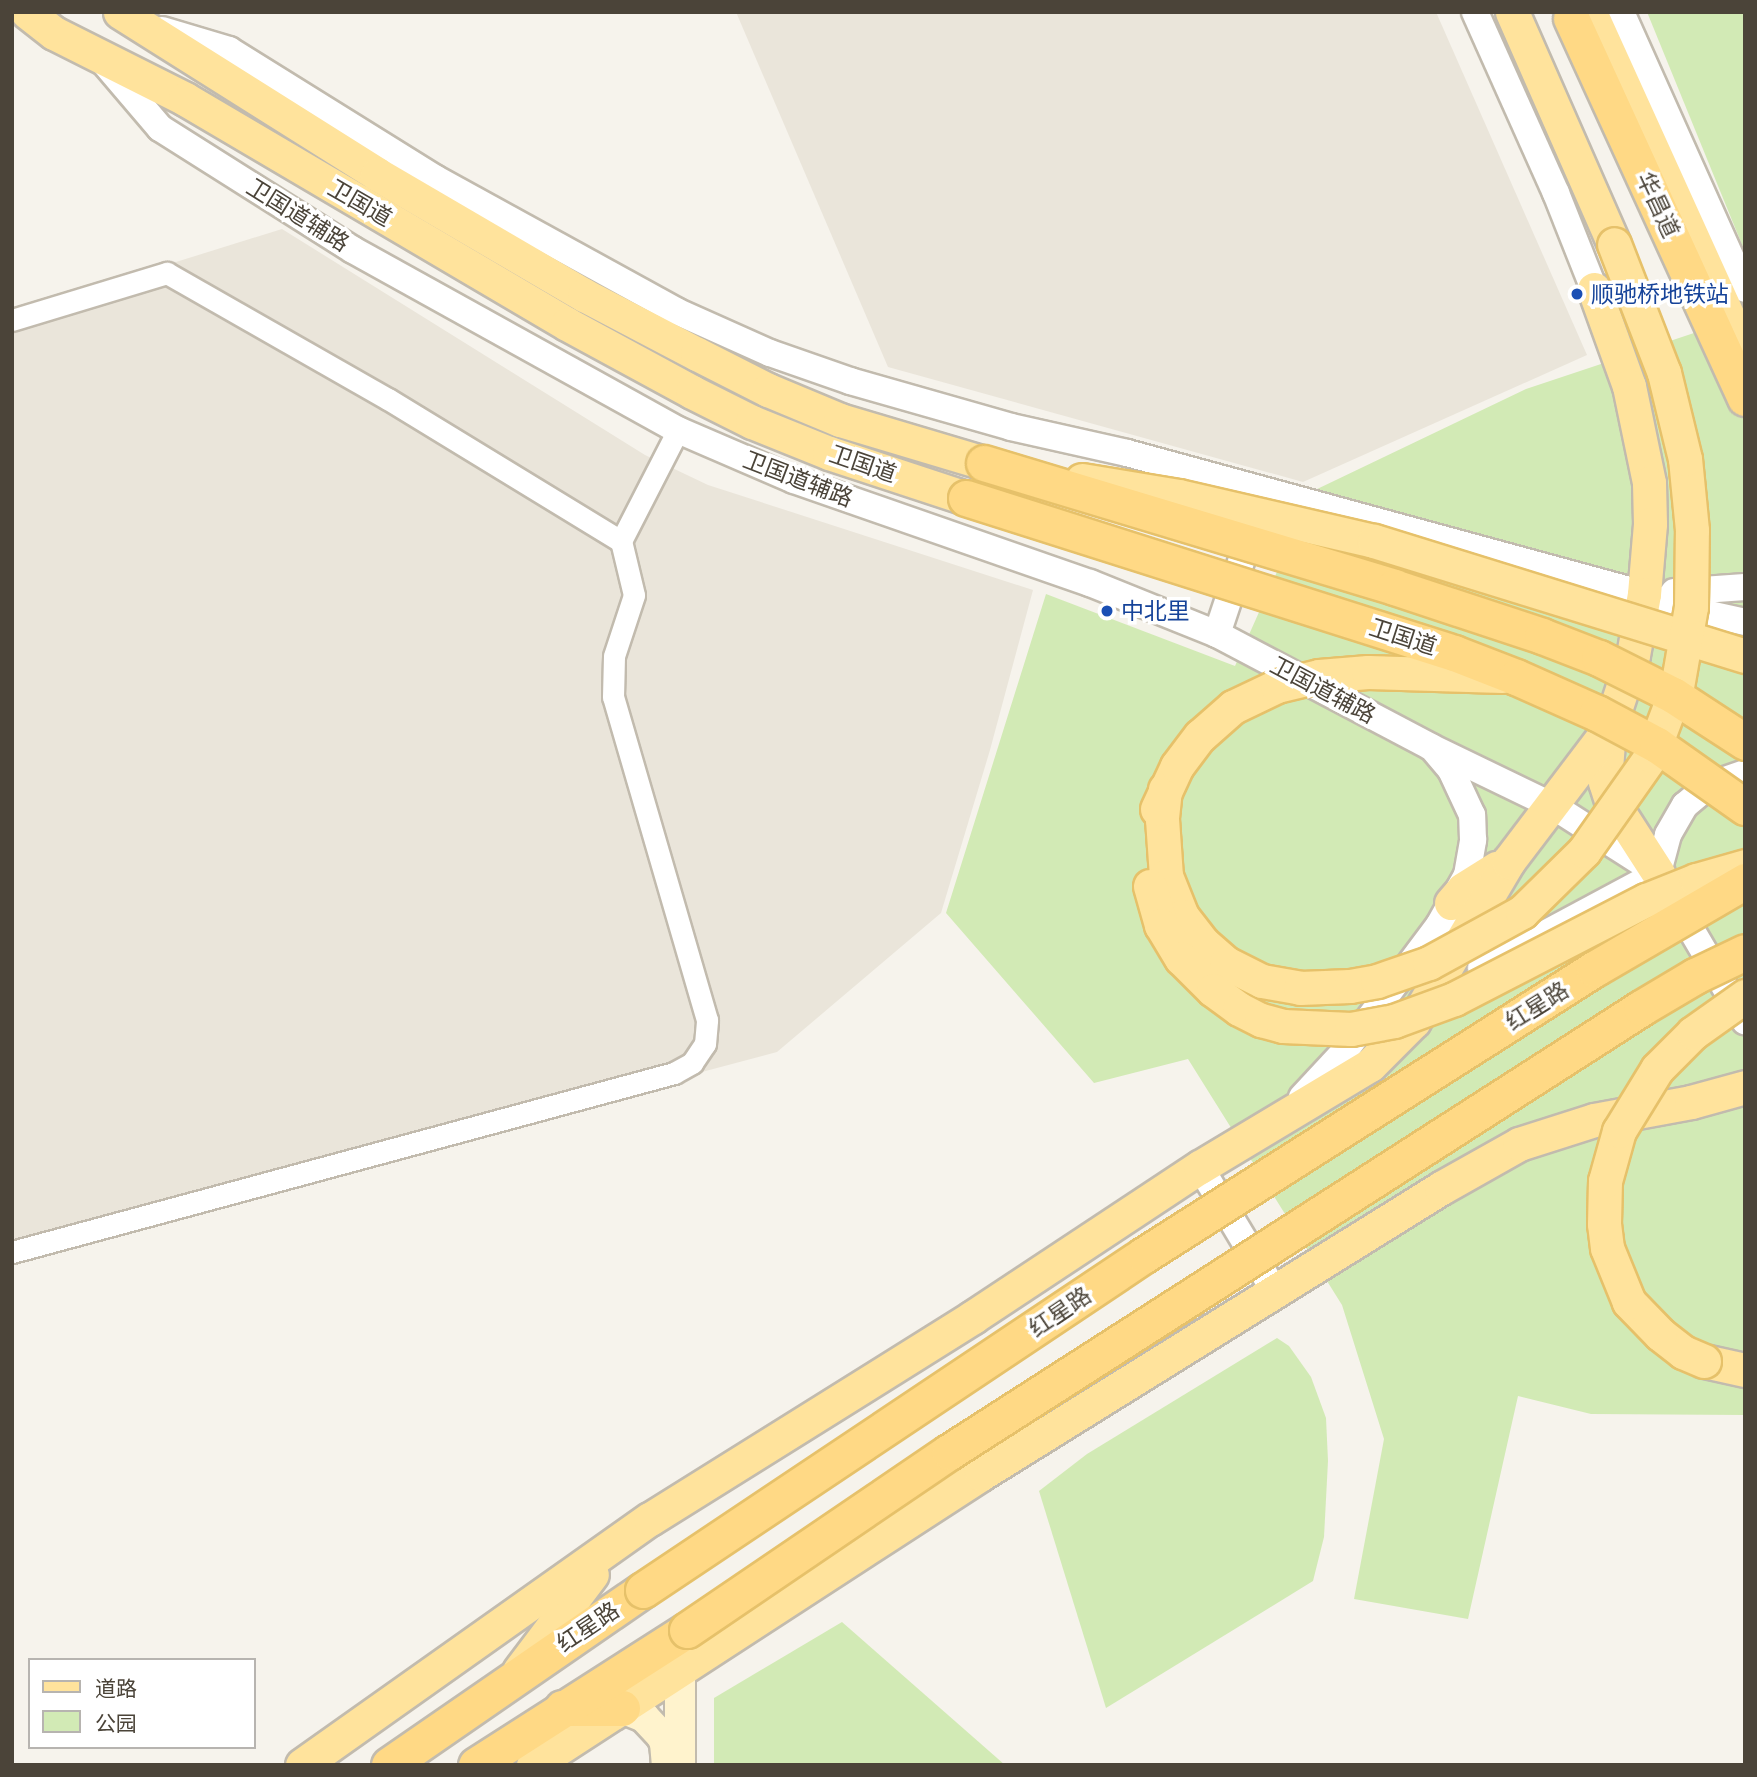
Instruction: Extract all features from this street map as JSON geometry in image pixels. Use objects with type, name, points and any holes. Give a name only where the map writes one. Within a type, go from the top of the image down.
[{"type":"highway","name":"华昌道","points":[[1576,14],[1745,398]]},
{"type":"highway","name":"卫国道","points":[[984,463],[1394,587],[1542,636],[1599,658],[1673,695],[1745,742]]},
{"type":"highway","name":"卫国道","points":[[966,498],[1454,653],[1516,677],[1597,713],[1657,744],[1745,807]]},
{"type":"highway","name":"红星路","points":[[389,1765],[515,1677],[562,1614],[643,1590],[1144,1255],[1594,969],[1745,881]]},
{"type":"highway","points":[[476,1765],[687,1630],[949,1452],[1641,1008],[1695,976],[1745,952]]},
{"type":"highway","points":[[562,1708],[622,1708]]},
{"type":"main road","name":"卫国道","points":[[27,12],[54,33],[185,99],[567,324],[692,392],[752,422],[828,453],[966,498]]},
{"type":"main road","points":[[1165,789],[1163,830],[1167,876],[1182,916],[1203,943],[1226,963],[1262,981],[1300,988],[1341,987],[1377,981],[1429,963],[1522,912],[1584,851],[1651,756],[1677,687],[1691,607],[1692,530],[1685,459],[1664,373],[1636,294],[1512,12]]},
{"type":"main road","points":[[1576,14],[1745,354]]},
{"type":"main road","name":"卫国道","points":[[130,18],[411,195],[584,295],[696,354],[768,390],[840,420],[984,463]]},
{"type":"main road","points":[[12,20],[54,33]]},
{"type":"main road","points":[[1594,289],[1629,386],[1647,472],[1650,524],[1644,594],[1633,655],[1609,729],[1604,764],[1611,800],[1658,873]]},
{"type":"main road","points":[[984,463],[1180,496],[1374,541],[1745,656]]},
{"type":"main road","points":[[1516,677],[1368,671],[1319,676],[1277,685],[1233,707],[1200,736],[1177,766],[1165,789],[1149,833],[1152,900],[1170,943],[1198,976],[1230,1003],[1261,1020],[1283,1026],[1351,1029],[1409,1017],[1485,985],[1646,900],[1696,880],[1745,866]]},
{"type":"main road","points":[[302,1765],[562,1614],[612,1546],[650,1519],[973,1317],[1200,1167],[1334,1088],[1385,1053],[1414,1021],[1481,886],[1553,806],[1609,729]]},
{"type":"main road","points":[[1745,996],[1693,1033],[1643,1088],[1610,1154],[1603,1213],[1609,1258],[1629,1303],[1643,1319],[1683,1352],[1704,1361],[1745,1370]]},
{"type":"main road","points":[[533,1765],[981,1474],[1441,1188],[1519,1144],[1594,1120],[1690,1102],[1745,1087]]},
{"type":"main road","points":[[1690,1102],[1745,1102]]},
{"type":"main road","points":[[680,1765],[680,1671],[687,1630]]},
{"type":"main road","points":[[622,1708],[644,1717],[661,1735],[666,1743],[667,1765]]},
{"type":"street","points":[[1475,12],[1556,193],[1594,289]]},
{"type":"street","name":"华昌道","points":[[1621,12],[1745,289]]},
{"type":"street","points":[[130,18],[229,50],[436,179],[676,311],[770,353],[850,381],[1011,426],[1127,453],[1644,594],[1677,607],[1745,622]]},
{"type":"street","name":"卫国道辅路","points":[[99,56],[160,128],[353,250],[678,430],[794,480],[1090,583],[1217,634],[1432,747],[1553,806],[1658,873]]},
{"type":"street","points":[[12,320],[167,272],[388,399],[621,541]]},
{"type":"street","points":[[12,1252],[674,1073],[692,1063],[705,1044],[707,1020],[613,698],[614,656],[634,595],[621,541],[678,430]]},
{"type":"street","points":[[1217,634],[1264,491]]},
{"type":"street","points":[[1644,594],[1745,587]]},
{"type":"street","points":[[1287,1114],[1343,1052],[1481,886],[1482,849],[1472,815],[1451,770],[1432,747]]},
{"type":"street","points":[[1745,773],[1708,786],[1685,805],[1668,835],[1658,873],[1745,1021]]},
{"type":"street","points":[[1472,815],[1471,861],[1481,886]]},
{"type":"street","points":[[1427,998],[1658,873]]},
{"type":"street","points":[[1200,1167],[1275,1292]]},
{"type":"shaded area","points":[[736,12],[1436,12],[1587,355],[1303,482],[888,367]]},
{"type":"shaded area","points":[[282,229],[645,455],[708,485],[1033,590],[990,750],[941,913],[777,1052],[12,1255],[12,313]]},
{"type":"green space","points":[[1647,12],[1745,12],[1745,252]]},
{"type":"green space","points":[[1745,316],[1745,1415],[1591,1414],[1518,1396],[1468,1619],[1354,1599],[1384,1439],[1342,1305],[1188,1059],[1094,1083],[946,913],[1046,594],[1235,666],[1313,491],[1526,389]]},
{"type":"green space","points":[[1277,1338],[1289,1346],[1311,1377],[1326,1418],[1328,1461],[1324,1537],[1313,1581],[1106,1708],[1039,1491],[1087,1454]]},
{"type":"green space","points":[[842,1622],[1005,1765],[714,1765],[714,1698]]},
{"type":"place","name":"顺驰桥地铁站","points":[[1577,294]]},
{"type":"place","name":"中北里","points":[[1107,611]]}]
